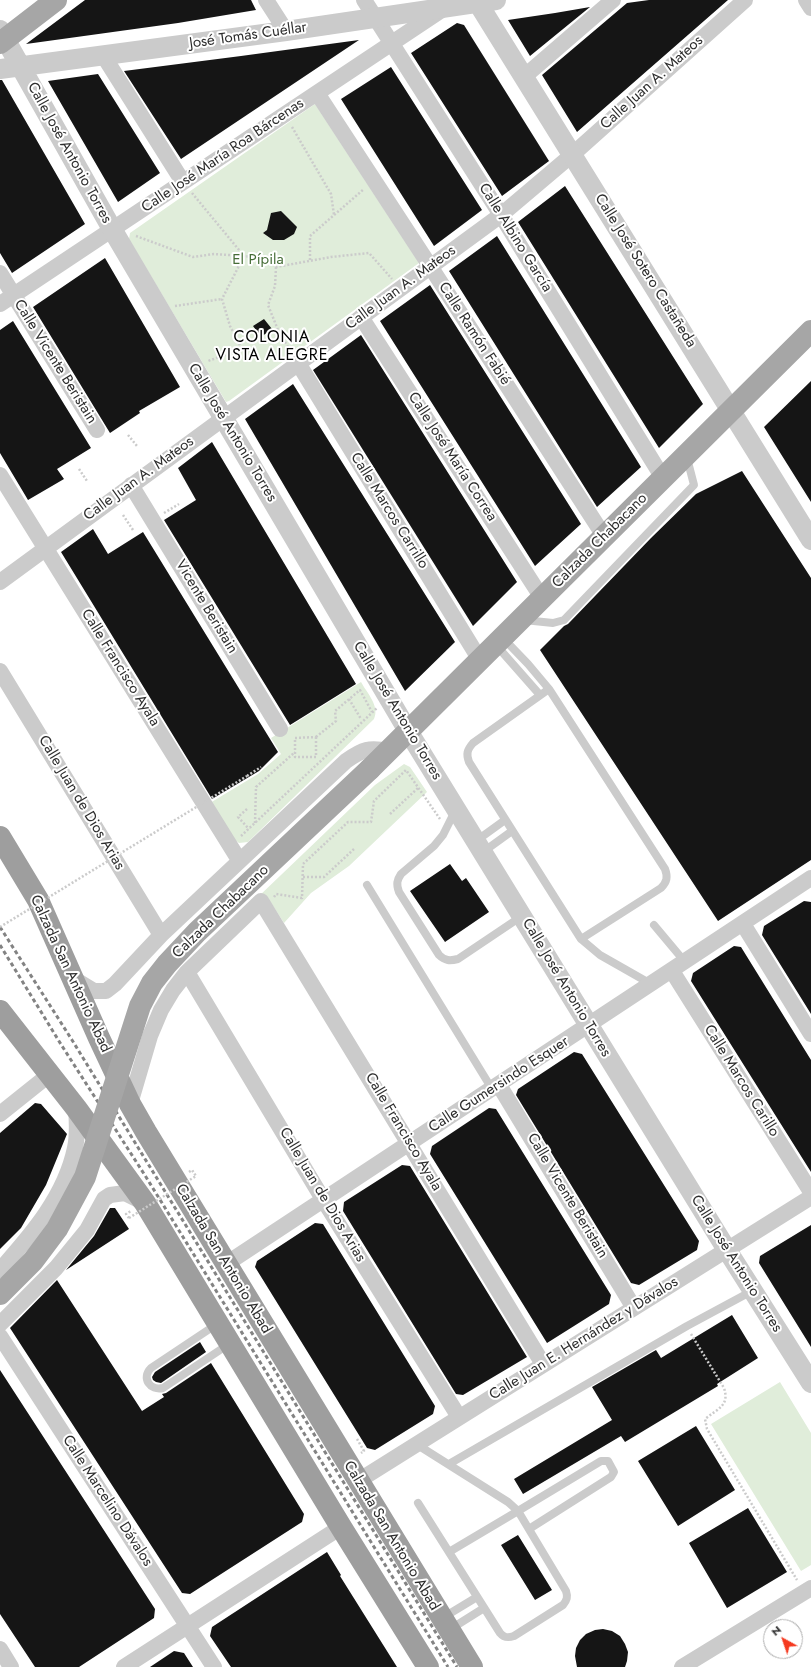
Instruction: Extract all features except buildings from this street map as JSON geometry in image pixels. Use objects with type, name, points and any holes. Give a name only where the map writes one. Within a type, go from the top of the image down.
[{"type":"highway","name":"Calzada San Antonio Abad","points":[[0,837],[38,900],[71,977],[130,1104],[175,1181],[472,1667]]},
{"type":"highway","points":[[0,1011],[76,1108],[145,1203],[341,1527],[428,1667]]},
{"type":"main road","points":[[2,37],[56,0]]},
{"type":"main road","name":"Calzada Chabacano","points":[[0,1294],[33,1261],[57,1229],[85,1177],[140,1006],[152,984],[167,964],[197,932],[389,751],[686,455],[809,338]]},
{"type":"street","points":[[266,0],[286,31]]},
{"type":"street","name":"Calle Albino García","points":[[364,0],[501,215],[663,478]]},
{"type":"street","points":[[525,76],[613,0]]},
{"type":"street","name":"Calle Juan A. Mateos","points":[[0,582],[223,417],[501,215],[573,154],[746,0]]},
{"type":"street","points":[[806,0],[811,8]]},
{"type":"street","name":"José Tomás Cuéllar","points":[[0,69],[286,31],[483,1]]},
{"type":"street","name":"Calle José Sotero Castañeda","points":[[483,1],[525,76],[811,540]]},
{"type":"street","name":"Calle José María Roa Bárcenas","points":[[0,304],[446,7]]},
{"type":"street","name":"Calle José Antonio Torres","points":[[2,37],[21,66],[112,229],[408,732],[727,1250],[811,1383]]},
{"type":"street","points":[[103,55],[183,182]]},
{"type":"street","name":"Calle Ramón Fabié","points":[[317,93],[604,536]]},
{"type":"street","name":"Calle Vicente Beristain","points":[[0,273],[97,430]]},
{"type":"street","name":"Calle José María Correa","points":[[361,316],[542,598]]},
{"type":"street","name":"Calle Marcos Carrillo","points":[[298,363],[493,647]]},
{"type":"street","name":"Calle Francisco Ayala","points":[[0,475],[239,860]]},
{"type":"street","name":"Vicente Beristain","points":[[131,485],[280,729]]},
{"type":"street","name":"Calle Juan de Dios Arias","points":[[0,671],[161,935]]},
{"type":"street","name":"Calzada Chabacano","points":[[71,977],[94,991],[106,991],[115,984],[161,935],[346,760],[359,751],[373,748],[389,751]]},
{"type":"street","name":"Calle Gumersindo Esquer","points":[[226,1264],[811,879]]},
{"type":"street","name":"Calle Francisco Ayala","points":[[261,901],[543,1364]]},
{"type":"street","name":"Calzada Chabacano","points":[[130,1104],[150,1036],[161,1010],[187,972],[261,901]]},
{"type":"street","points":[[743,924],[811,1034]]},
{"type":"street","name":"Calle Marcos Carillo","points":[[678,966],[811,1192]]},
{"type":"street","name":"Calle Juan de Dios Arias","points":[[187,972],[324,1200],[459,1417]]},
{"type":"street","points":[[0,1114],[50,1074]]},
{"type":"street","name":"Calle Vicente Beristain","points":[[495,1087],[634,1308]]},
{"type":"street","points":[[0,1270],[48,1213],[62,1188],[75,1147],[76,1108]]},
{"type":"street","points":[[0,1324],[56,1268],[87,1230],[104,1199],[110,1195],[124,1193],[145,1203]]},
{"type":"street","name":"Calle Juan E. Hernández y Dávalos","points":[[358,1480],[811,1197]]},
{"type":"street","name":"Calle Marcelino Dávalos","points":[[0,1336],[214,1667]]},
{"type":"street","points":[[124,1667],[341,1527]]},
{"type":"street","points":[[682,1667],[808,1590]]},
{"type":"street","points":[[0,1649],[8,1666]]},
{"type":"lane","points":[[521,619],[553,624],[564,620],[694,485],[686,455]]},
{"type":"lane","points":[[493,647],[528,664],[549,689],[665,869],[668,876],[666,883],[661,888],[581,939]]},
{"type":"lane","points":[[493,647],[540,695]]},
{"type":"lane","points":[[549,689],[473,743],[468,749],[467,755],[469,762],[581,939],[600,955],[651,984]]},
{"type":"lane","points":[[456,809],[444,835],[397,879],[396,886],[399,892],[439,955],[444,960],[451,961],[458,959],[522,916]]},
{"type":"lane","points":[[479,846],[506,820]]},
{"type":"lane","points":[[479,846],[512,830]]},
{"type":"lane","points":[[367,885],[495,1087]]},
{"type":"lane","points":[[654,925],[678,966]]},
{"type":"lane","points":[[449,1464],[687,1326],[753,1290]]},
{"type":"lane","points":[[218,1324],[150,1368],[146,1377],[148,1382],[153,1388],[163,1388],[230,1344]]},
{"type":"lane","points":[[416,1444],[508,1502],[518,1511],[566,1592],[566,1601],[520,1632],[508,1638],[504,1637],[484,1608],[418,1502]]},
{"type":"lane","points":[[449,1552],[601,1461],[608,1461],[614,1472],[611,1477],[529,1529]]},
{"type":"lane","points":[[445,1624],[477,1597]]},
{"type":"lane","points":[[445,1624],[484,1608]]},
{"type":"path","points":[[284,115],[331,194],[334,215]]},
{"type":"path","points":[[310,260],[310,236],[374,180]]},
{"type":"path","points":[[183,182],[244,256]]},
{"type":"path","points":[[112,229],[136,236],[193,257],[214,254],[244,256],[265,259],[276,267],[310,260],[369,253],[401,288]]},
{"type":"path","points":[[193,366],[242,349],[230,326],[222,298],[244,256]]},
{"type":"path","points":[[276,267],[275,286],[268,305],[278,330],[298,363]]},
{"type":"path","points":[[159,309],[222,298]]},
{"type":"path","points":[[128,435],[137,446]]},
{"type":"path","points":[[79,469],[87,480]]},
{"type":"path","points":[[164,514],[179,504]]},
{"type":"path","points":[[123,515],[133,530]]},
{"type":"path","points":[[316,757],[295,757],[295,738],[316,737],[336,721],[335,711],[360,690],[372,712]]},
{"type":"path","points":[[231,846],[388,697]]},
{"type":"path","points":[[349,699],[361,719]]},
{"type":"path","points":[[316,737],[316,757],[320,761]]},
{"type":"path","points":[[255,823],[256,787],[295,752]]},
{"type":"path","points":[[0,927],[261,767]]},
{"type":"path","points":[[261,901],[270,900],[276,894],[302,898],[304,864],[348,822],[371,822],[374,801],[406,770],[444,825]]},
{"type":"path","points":[[390,814],[418,788]]},
{"type":"path","points":[[247,808],[238,817],[249,829]]},
{"type":"path","points":[[303,877],[324,877],[354,849]]},
{"type":"path","points":[[126,1214],[129,1218],[196,1176],[192,1170]]},
{"type":"path","points":[[687,1326],[724,1388],[727,1396],[725,1404],[705,1419],[707,1429],[808,1590]]},
{"type":"path","points":[[357,1439],[364,1451]]},
{"type":"green space","name":"El Pípila","points":[[315,104],[419,263],[226,402],[129,239],[130,233]]},
{"type":"green space","points":[[361,682],[374,704],[374,719],[248,842],[239,843],[231,837],[210,803],[258,774],[281,754],[271,738]]},
{"type":"green space","points":[[404,764],[410,767],[427,792],[349,866],[311,893],[284,923],[268,898],[258,897],[375,785]]},
{"type":"green space","points":[[780,1382],[811,1433],[811,1565],[801,1571],[711,1424]]},
{"type":"railway","points":[[0,927],[72,1040],[457,1667]]},
{"type":"railway","points":[[0,945],[62,1046],[146,1177],[448,1667]]},
{"type":"district","name":"COLONIA VISTA ALEGRE","points":[[272,347]]}]
